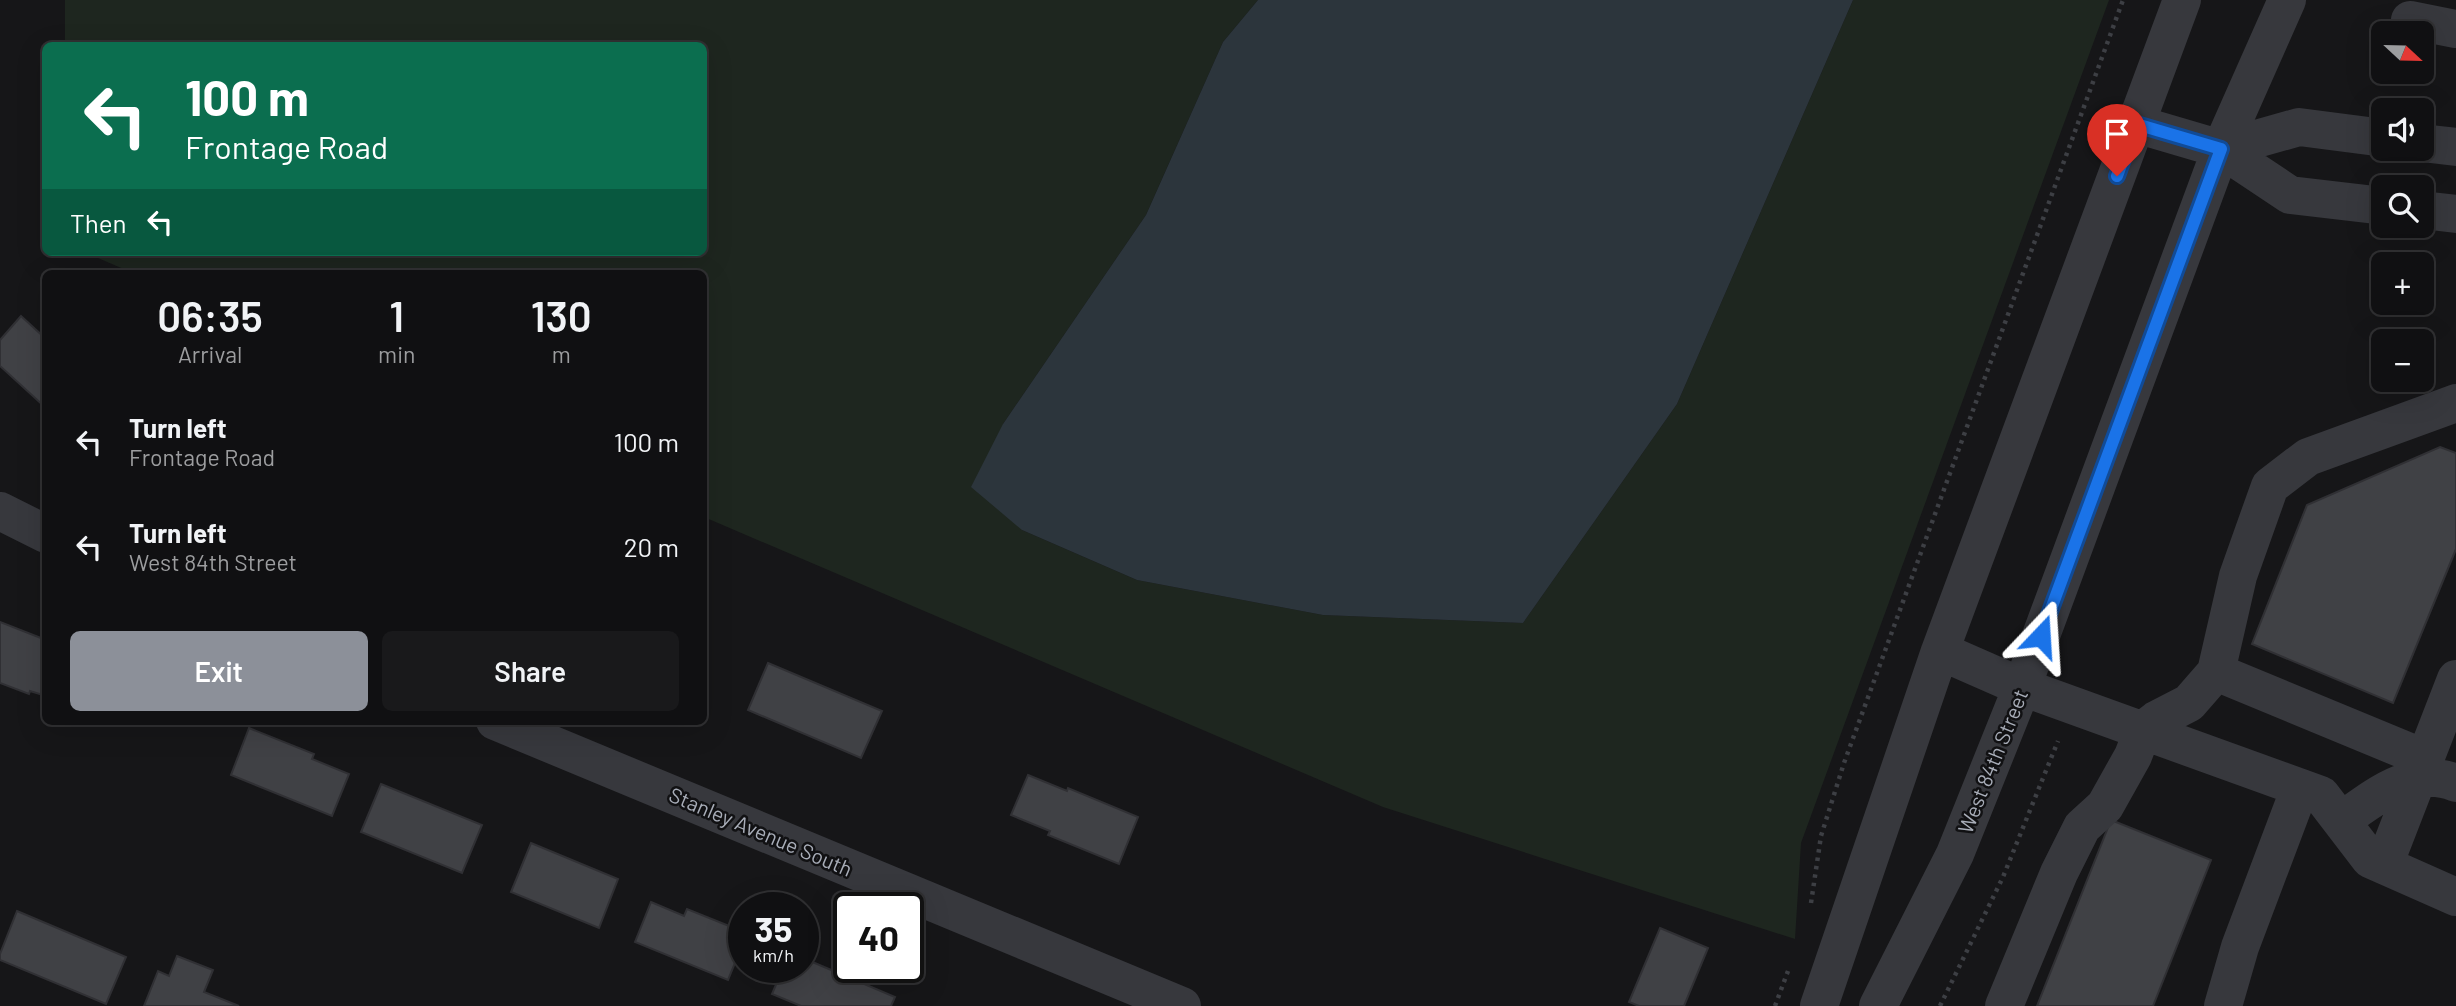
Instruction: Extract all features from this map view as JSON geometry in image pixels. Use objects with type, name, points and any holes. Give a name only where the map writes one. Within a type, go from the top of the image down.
[{"type":"street","points":[[1819,1006],[1940,651],[2182,0]]},
{"type":"street","name":"West 84th Street","points":[[1878,1006],[1955,854],[2022,687],[2221,149],[2287,0]]},
{"type":"street","points":[[2136,124],[2221,149],[2290,195],[2371,204]]},
{"type":"street","points":[[2221,149],[2299,127],[2371,136]]},
{"type":"street","points":[[2434,144],[2456,147]]},
{"type":"street","points":[[2434,211],[2456,214]]},
{"type":"street","points":[[2004,1006],[2059,873],[2082,827],[2105,806],[2133,756],[2143,730],[2156,720],[2189,704],[2216,672],[2238,576],[2270,486],[2308,457],[2456,403]]},
{"type":"street","points":[[0,511],[42,532]]},
{"type":"street","points":[[1940,651],[2022,687],[2320,795],[2370,859],[2456,897]]},
{"type":"street","points":[[2216,672],[2456,783]]},
{"type":"street","points":[[2384,865],[2456,679]]},
{"type":"street","name":"Stanley Avenue South","points":[[505,725],[1182,1006]]},
{"type":"street","points":[[2341,821],[2420,768]]},
{"type":"street","points":[[2223,1006],[2240,947],[2300,788]]},
{"type":"path","points":[[1810,909],[1821,836],[1844,762],[2123,0]]},
{"type":"path","points":[[1940,1006],[2003,877],[2058,740]]},
{"type":"path","points":[[1774,1006],[1789,969]]},
{"type":"shaded area","points":[[65,0],[1258,0],[1223,42],[1146,215],[1003,424],[1022,530],[1137,580],[1323,615],[1523,623],[1677,404],[1853,0],[2109,0],[1801,843],[1795,939],[1383,807],[707,518],[707,270],[126,270],[93,256],[707,256],[707,42],[65,42]]},
{"type":"shaded area","points":[[1258,0],[1853,0],[1677,404],[1523,623],[1323,615],[1137,580],[1022,530],[971,487],[1003,424],[1146,215],[1223,42]]},
{"type":"building","points":[[21,316],[42,335],[42,404],[0,366],[0,340]]},
{"type":"building","points":[[2440,447],[2456,453],[2456,549],[2393,703],[2252,644],[2307,505]]},
{"type":"building","points":[[0,622],[42,638],[42,695],[30,691],[29,694],[0,683]]},
{"type":"building","points":[[768,663],[882,711],[861,758],[748,710]]},
{"type":"building","points":[[249,728],[314,754],[312,759],[349,774],[332,816],[231,775]]},
{"type":"building","points":[[1028,775],[1067,791],[1068,788],[1138,817],[1119,864],[1048,835],[1050,831],[1011,815]]},
{"type":"building","points":[[381,784],[482,825],[462,873],[361,832]]},
{"type":"building","points":[[2111,820],[2211,860],[2153,1006],[2037,1006]]},
{"type":"building","points":[[531,843],[618,879],[599,928],[511,892]]},
{"type":"building","points":[[651,902],[684,916],[687,909],[728,926],[728,980],[635,942]]},
{"type":"building","points":[[17,911],[126,957],[106,1004],[0,960]]},
{"type":"building","points":[[1660,928],[1708,948],[1684,1006],[1639,1006],[1629,1002]]},
{"type":"building","points":[[177,956],[213,970],[204,992],[239,1006],[144,1006],[158,971],[169,976]]},
{"type":"building","points":[[819,965],[833,971],[833,983],[862,983],[895,997],[891,1006],[801,1006],[772,994],[777,983],[819,983]]},
{"type":"route","points":[[2041,636],[2221,149],[2136,124],[2117,176]]}]
